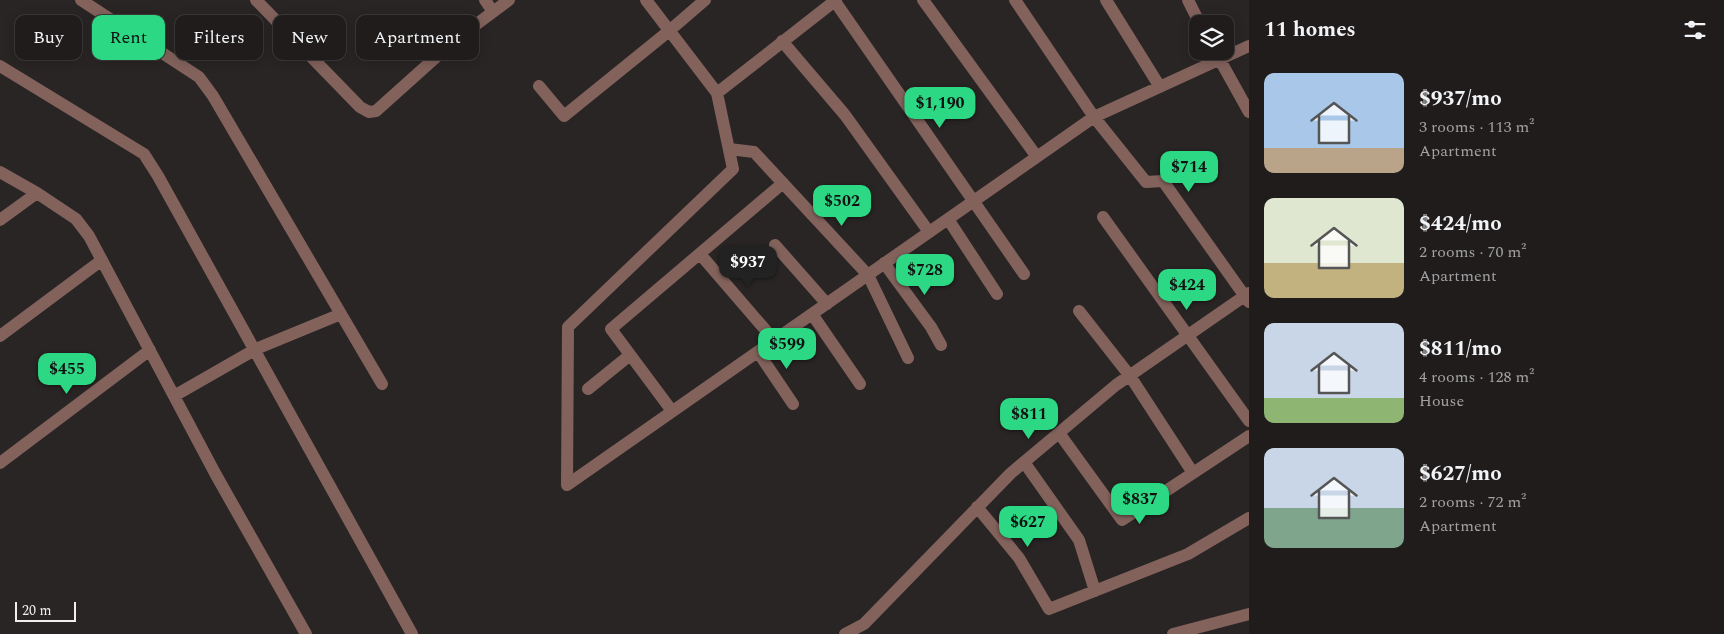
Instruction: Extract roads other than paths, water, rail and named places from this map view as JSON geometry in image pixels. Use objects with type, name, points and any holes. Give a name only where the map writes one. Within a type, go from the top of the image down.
[{"type":"street","points":[[81,0],[199,77],[214,96],[382,384]]},
{"type":"street","points":[[256,0],[360,107],[368,112],[376,111],[454,41],[509,0]]},
{"type":"street","points":[[485,0],[493,12]]},
{"type":"street","points":[[646,0],[717,93],[733,169],[568,327],[567,485],[1094,117],[1160,86],[1208,60]]},
{"type":"street","points":[[538,86],[564,116],[669,31],[704,0]]},
{"type":"street","points":[[717,93],[835,0],[1024,274]]},
{"type":"street","points":[[923,0],[1037,157]]},
{"type":"street","points":[[845,634],[864,624],[977,507],[1059,432],[1116,385],[1248,297],[1163,181],[1146,182],[1094,117],[1015,0]]},
{"type":"street","points":[[1106,0],[1160,86]]},
{"type":"street","points":[[1188,0],[1196,15]]},
{"type":"street","points":[[782,41],[845,115],[929,232]]},
{"type":"street","points":[[1234,50],[1249,46]]},
{"type":"street","points":[[1220,60],[1249,112]]},
{"type":"street","points":[[0,66],[144,154],[256,350],[412,634]]},
{"type":"street","points":[[729,149],[754,152],[868,275],[908,358]]},
{"type":"street","points":[[0,172],[76,218],[89,236],[174,396],[306,634]]},
{"type":"street","points":[[672,411],[611,329],[783,183]]},
{"type":"street","points":[[0,220],[37,194]]},
{"type":"street","points":[[1103,217],[1249,421]]},
{"type":"street","points":[[948,219],[997,294]]},
{"type":"street","points":[[776,245],[827,304]]},
{"type":"street","points":[[700,254],[774,340]]},
{"type":"street","points":[[0,336],[102,260]]},
{"type":"street","points":[[884,263],[931,327],[941,345]]},
{"type":"street","points":[[1079,311],[1130,376],[1193,473]]},
{"type":"street","points":[[174,396],[256,350],[341,314]]},
{"type":"street","points":[[812,314],[860,384]]},
{"type":"street","points":[[0,463],[150,350]]},
{"type":"street","points":[[758,352],[793,404]]},
{"type":"street","points":[[588,389],[630,355]]},
{"type":"street","points":[[1059,432],[1122,520],[1249,436]]},
{"type":"street","points":[[1024,462],[1079,540],[1095,591]]},
{"type":"street","points":[[977,507],[1019,558],[1049,609],[1188,554],[1249,518]]},
{"type":"street","points":[[1172,634],[1199,631],[1249,614]]}]
